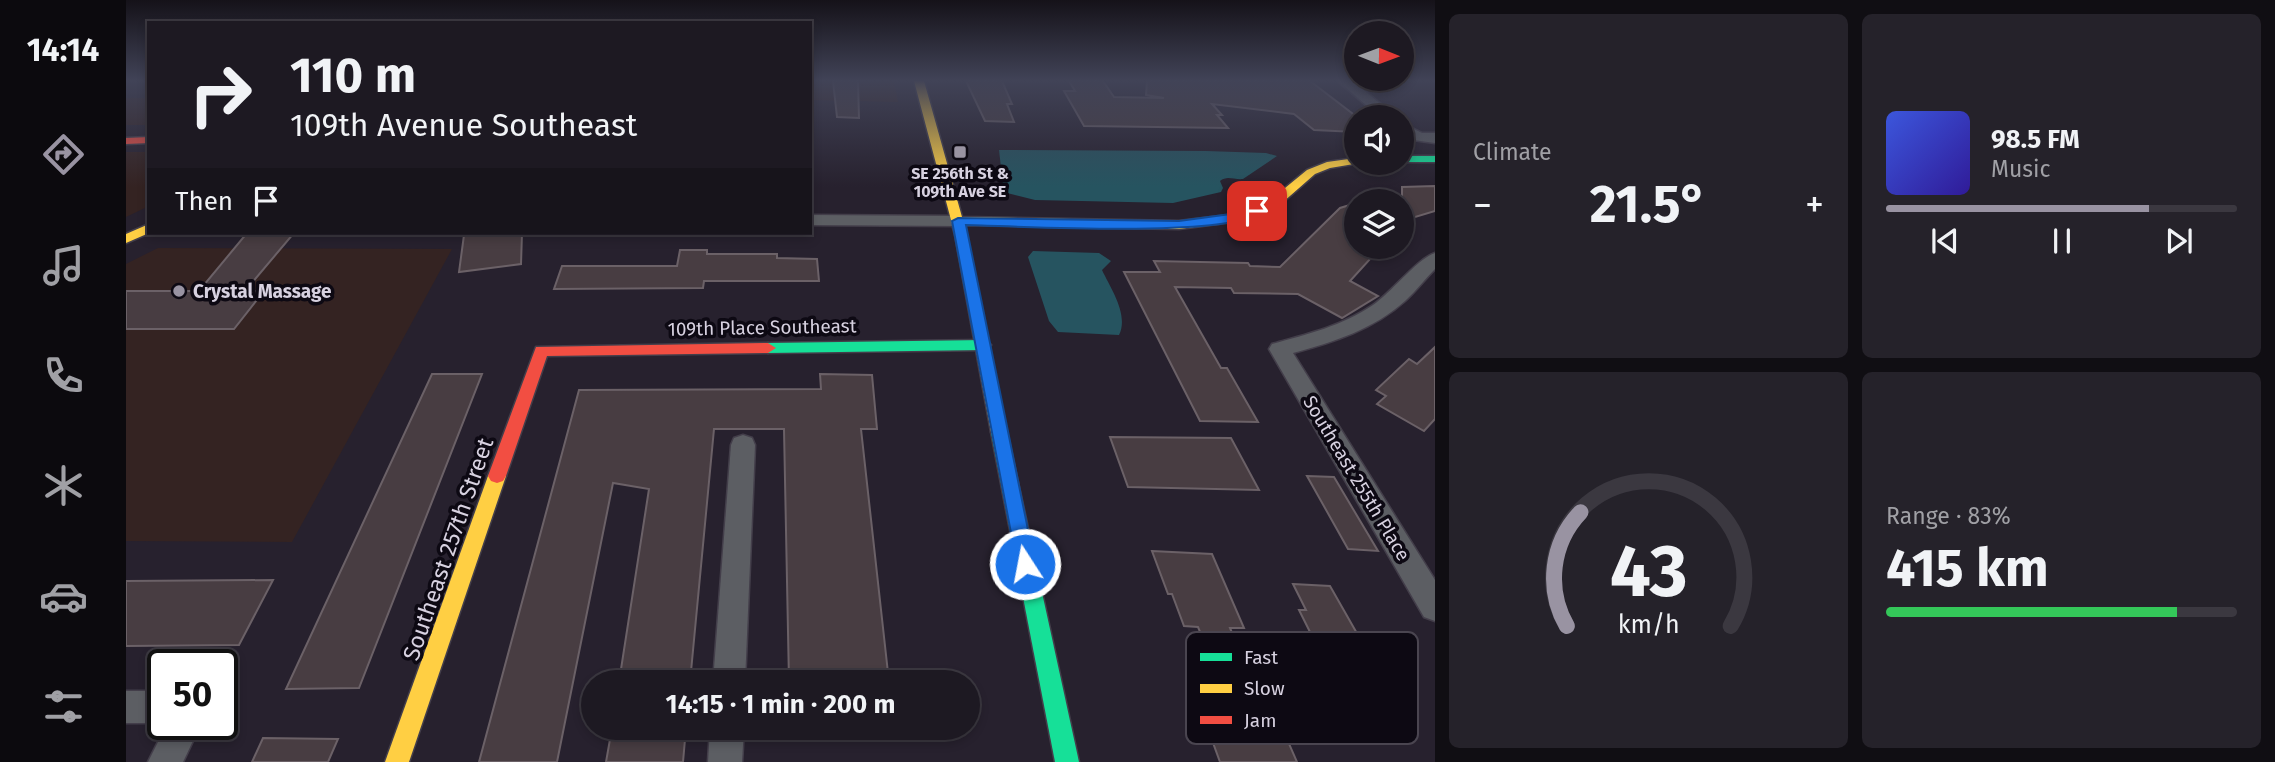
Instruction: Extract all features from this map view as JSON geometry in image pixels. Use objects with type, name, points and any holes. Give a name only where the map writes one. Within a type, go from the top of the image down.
[{"type":"street","points":[[929,117],[958,221],[1030,591],[1067,762]]},
{"type":"street","points":[[1414,134],[1435,138]]},
{"type":"street","points":[[126,141],[147,140]]},
{"type":"street","points":[[812,220],[1179,225],[1230,218],[1257,211],[1278,200],[1311,172],[1327,165],[1344,163]]},
{"type":"street","points":[[126,239],[147,229]]},
{"type":"street","name":"Southeast 255th Place","points":[[1435,260],[1393,301],[1362,321],[1340,333],[1280,348],[1435,607]]},
{"type":"street","name":"109th Place Southeast","points":[[541,351],[984,345]]},
{"type":"street","name":"Southeast 257th Street","points":[[397,762],[541,351]]},
{"type":"street","points":[[730,670],[743,444]]},
{"type":"street","points":[[126,707],[147,707]]},
{"type":"street","points":[[165,762],[177,740]]},
{"type":"street","points":[[725,762],[726,740]]},
{"type":"shaded area","points":[[126,117],[147,117],[147,125],[126,125]]},
{"type":"shaded area","points":[[126,152],[147,152],[147,207],[126,217]]},
{"type":"shaded area","points":[[158,248],[452,249],[292,542],[126,541],[126,264]]},
{"type":"water","points":[[999,150],[1206,151],[1266,153],[1277,156],[1243,179],[1223,179],[1220,181],[1223,188],[1221,192],[1173,203],[1035,200],[1007,193],[1003,185]]},
{"type":"water","points":[[1033,251],[1099,253],[1111,261],[1102,270],[1120,311],[1122,327],[1119,335],[1058,332],[1049,321],[1028,257]]},
{"type":"building","points":[[983,117],[1012,117],[1014,122],[985,121]]},
{"type":"building","points":[[1079,117],[1218,117],[1228,128],[1084,126]]},
{"type":"building","points":[[1297,117],[1344,117],[1344,131],[1314,130]]},
{"type":"building","points":[[1435,186],[1435,211],[1414,217],[1414,189],[1402,187]]},
{"type":"building","points":[[1344,207],[1344,259],[1370,259],[1350,281],[1378,296],[1342,318],[1298,294],[1234,293],[1231,288],[1175,287],[1221,368],[1227,368],[1258,422],[1200,421],[1124,272],[1160,272],[1154,261],[1248,263],[1250,266],[1280,267]]},
{"type":"building","points":[[245,235],[292,235],[245,291],[264,291],[234,329],[126,329],[126,291],[199,291]]},
{"type":"building","points":[[464,235],[522,235],[521,264],[459,272]]},
{"type":"building","points":[[680,250],[707,250],[707,254],[777,254],[777,258],[817,259],[819,281],[704,281],[703,288],[554,289],[562,266],[677,266]]},
{"type":"building","points":[[1435,347],[1435,419],[1424,431],[1377,404],[1386,396],[1376,390],[1409,359],[1417,364]]},
{"type":"building","points":[[432,374],[482,374],[359,688],[286,689]]},
{"type":"building","points":[[820,374],[872,375],[877,429],[861,429],[888,670],[789,670],[784,429],[714,429],[691,670],[621,670],[649,489],[613,483],[557,762],[479,762],[579,390],[821,389]]},
{"type":"building","points":[[1110,437],[1231,438],[1259,490],[1128,487]]},
{"type":"building","points":[[1307,476],[1334,477],[1378,551],[1348,549]]},
{"type":"building","points":[[1152,551],[1212,554],[1244,628],[1230,628],[1232,632],[1200,632],[1198,627],[1184,626],[1172,594],[1168,594]]},
{"type":"building","points":[[273,580],[239,645],[126,646],[126,581]]},
{"type":"building","points":[[1293,584],[1330,586],[1356,632],[1310,632],[1299,610],[1306,610]]},
{"type":"building","points":[[263,738],[338,739],[328,762],[252,762]]},
{"type":"building","points":[[610,740],[685,740],[683,762],[606,762]]},
{"type":"building","points":[[1213,744],[1289,744],[1297,762],[1220,762]]},
{"type":"traffic: fast","points":[[1414,159],[1435,159]]},
{"type":"traffic: fast","points":[[768,348],[984,345]]},
{"type":"traffic: fast","points":[[999,432],[1067,762]]},
{"type":"traffic: slow","points":[[929,117],[961,235],[999,432]]},
{"type":"traffic: slow","points":[[959,221],[1179,225],[1240,217],[1278,200],[1311,172],[1327,165],[1344,163]]},
{"type":"traffic: slow","points":[[126,239],[147,229]]},
{"type":"traffic: slow","points":[[397,762],[497,476]]},
{"type":"traffic: jam","points":[[126,141],[147,140]]},
{"type":"traffic: jam","points":[[497,476],[541,351],[768,348]]},
{"type":"place","name":"SE 256th St & 109th Ave SE","points":[[960,152]]},
{"type":"place","name":"Crystal Massage","points":[[179,291]]},
{"type":"route","points":[[1025,564],[958,221],[1179,225],[1240,217],[1257,211]]}]
